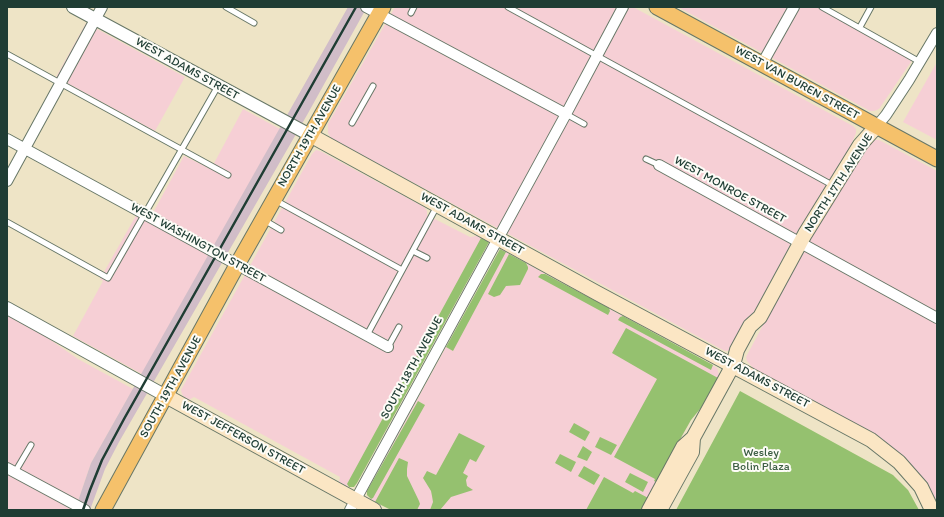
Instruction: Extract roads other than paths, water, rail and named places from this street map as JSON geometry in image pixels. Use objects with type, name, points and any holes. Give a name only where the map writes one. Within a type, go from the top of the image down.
[{"type":"main road","name":"WEST VAN BUREN STREET","points":[[657,7],[937,159]]},
{"type":"main road","name":"NORTH 19TH AVENUE","points":[[237,265],[310,135],[376,9]]},
{"type":"main road","name":"NORTH 17TH AVENUE","points":[[693,438],[733,365],[744,354],[758,330],[760,317],[800,244],[860,145],[876,127]]},
{"type":"main road","name":"WEST ADAMS STREET","points":[[310,135],[871,440],[898,462],[921,487],[932,510]]},
{"type":"main road","name":"SOUTH 19TH AVENUE","points":[[103,510],[237,265]]},
{"type":"main road","name":"WEST JEFFERSON STREET","points":[[166,396],[352,505],[374,510]]},
{"type":"main road","points":[[649,510],[683,447],[693,438]]},
{"type":"main road","points":[[660,510],[692,452],[693,438]]},
{"type":"street","name":"WEST ADAMS STREET","points":[[73,7],[310,135]]},
{"type":"street","points":[[7,181],[102,7]]},
{"type":"street","name":"SOUTH 18TH AVENUE","points":[[352,505],[623,7]]},
{"type":"street","points":[[762,64],[794,7]]},
{"type":"street","points":[[376,9],[566,114]]},
{"type":"street","name":"NORTH 17TH AVENUE","points":[[876,127],[886,115],[937,33]]},
{"type":"street","name":"WEST WASHINGTON STREET","points":[[7,139],[388,347]]},
{"type":"street","name":"WEST MONROE STREET","points":[[659,165],[800,244],[937,318]]},
{"type":"street","name":"WEST JEFFERSON STREET","points":[[7,308],[166,396]]},
{"type":"street","points":[[11,470],[86,510]]},
{"type":"lane","points":[[226,7],[254,23]]},
{"type":"lane","points":[[411,13],[414,7]]},
{"type":"lane","points":[[508,7],[835,186]]},
{"type":"lane","points":[[822,7],[920,62]]},
{"type":"lane","points":[[860,27],[871,7]]},
{"type":"lane","points":[[7,54],[228,175]]},
{"type":"lane","points":[[7,222],[108,278],[218,86]]},
{"type":"lane","points":[[352,123],[373,86]]},
{"type":"lane","points":[[566,114],[584,124]]},
{"type":"lane","points":[[646,159],[659,165]]},
{"type":"lane","points":[[274,200],[402,270]]},
{"type":"lane","points":[[366,335],[437,205]]},
{"type":"lane","points":[[263,220],[281,230]]},
{"type":"lane","points":[[413,251],[427,258]]},
{"type":"lane","points":[[388,347],[399,327]]},
{"type":"lane","points":[[11,470],[31,444]]},
{"type":"railway","points":[[83,510],[102,460],[124,419],[356,7]]},
{"type":"park label","name":"Wesley Bolin Plaza","points":[[761,460]]}]
